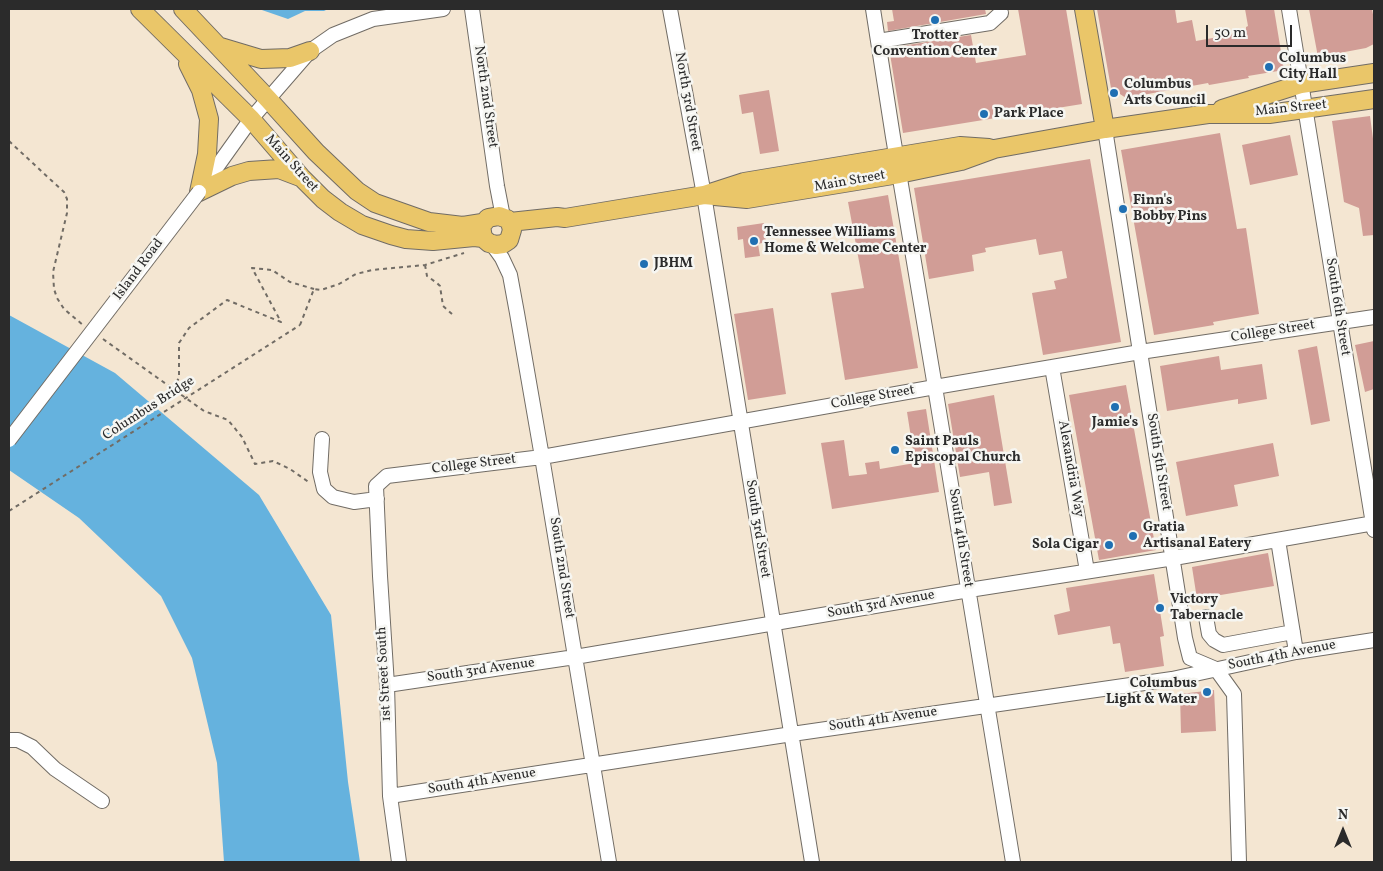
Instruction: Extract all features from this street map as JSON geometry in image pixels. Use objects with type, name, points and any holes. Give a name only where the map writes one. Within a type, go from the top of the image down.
[{"type":"main road","name":"Main Street","points":[[140,9],[251,119],[301,177],[323,199],[362,225],[391,235],[420,240],[474,237],[497,230],[558,224],[565,218],[704,195],[744,182],[896,156],[960,146],[994,149]]},
{"type":"main road","name":"Main Street","points":[[183,9],[336,173],[357,191],[375,203],[414,218],[442,224],[497,230]]},
{"type":"main road","points":[[1084,9],[1105,130]]},
{"type":"main road","points":[[218,46],[261,59],[290,58],[310,51]]},
{"type":"main road","points":[[180,50],[201,90],[209,119],[207,154],[199,192]]},
{"type":"main road","name":"Main Street","points":[[1208,114],[1301,84],[1374,73]]},
{"type":"main road","name":"Main Street","points":[[704,195],[747,199],[899,174],[961,161],[994,149],[1105,130],[1208,114],[1269,114],[1374,99]]},
{"type":"main road","points":[[199,192],[232,176],[249,171],[279,169],[301,177]]},
{"type":"street","name":"Island Road","points":[[9,440],[199,192],[251,119],[310,51],[333,35],[373,18],[443,9]]},
{"type":"street","name":"North 2nd Street","points":[[472,9],[497,186],[497,230]]},
{"type":"street","name":"North 3rd Street","points":[[670,9],[704,195]]},
{"type":"street","name":"South 4th Street","points":[[874,9],[896,156],[1013,862]]},
{"type":"street","name":"South 6th Street","points":[[1289,9],[1374,525]]},
{"type":"street","points":[[878,41],[990,23],[1001,13]]},
{"type":"street","name":"South 5th Street","points":[[1105,130],[1174,558],[1185,638],[1190,658],[1216,669]]},
{"type":"street","name":"South 3rd Street","points":[[704,195],[812,862]]},
{"type":"street","name":"South 2nd Street","points":[[497,230],[502,258],[510,275],[609,862]]},
{"type":"street","name":"College Street","points":[[376,492],[387,476],[542,456],[1140,352],[1374,316]]},
{"type":"street","name":"Alexandria Way","points":[[1052,367],[1087,571]]},
{"type":"street","points":[[322,439],[320,472],[324,489],[333,497],[354,502],[376,492]]},
{"type":"street","name":"1st Street South","points":[[376,492],[387,685],[390,796],[399,862]]},
{"type":"street","name":"South 3rd Avenue","points":[[387,685],[575,657],[969,590],[1374,525]]},
{"type":"street","points":[[1278,540],[1296,652]]},
{"type":"street","points":[[1206,617],[1209,634],[1214,640],[1223,645],[1293,632]]},
{"type":"street","name":"South 4th Avenue","points":[[390,796],[987,704],[1172,679],[1296,652],[1374,640]]},
{"type":"street","points":[[1216,669],[1234,694],[1239,862]]},
{"type":"street","points":[[9,740],[18,740],[32,747],[55,769],[102,801]]},
{"type":"path","points":[[9,141],[64,192],[67,199],[67,213],[53,272],[54,289],[56,298],[64,309],[88,328]]},
{"type":"path","points":[[172,389],[179,378],[179,343],[189,328],[227,300],[281,322],[252,268],[272,270],[290,282],[321,290],[339,284],[356,274],[372,270],[425,265],[464,253]]},
{"type":"path","points":[[425,265],[427,276],[440,286],[443,306],[452,314]]},
{"type":"path","name":"Columbus Bridge","points":[[9,511],[300,325],[314,289]]},
{"type":"path","points":[[103,339],[204,411],[228,420],[242,437],[255,464],[273,462],[324,489]]},
{"type":"water","points":[[259,9],[326,10],[305,11],[288,19]]},
{"type":"water","points":[[9,315],[115,373],[259,495],[331,615],[348,782],[360,862],[224,862],[217,763],[192,658],[161,596],[79,518],[9,470]]},
{"type":"building","name":"Trotter Convention Center","points":[[892,9],[985,9],[986,14],[888,31],[887,22],[894,21]]},
{"type":"building","points":[[1018,9],[1066,9],[1082,104],[903,133],[889,48],[971,35],[976,63],[1026,55]]},
{"type":"building","points":[[1097,9],[1175,9],[1177,23],[1192,20],[1196,41],[1246,32],[1246,27],[1248,26],[1245,9],[1274,9],[1284,70],[1248,76],[1249,78],[1209,85],[1208,83],[1126,98],[1111,88]]},
{"type":"building","points":[[1309,9],[1372,9],[1374,44],[1366,48],[1318,57]]},
{"type":"building","points":[[769,90],[779,151],[760,154],[753,112],[742,114],[739,95]]},
{"type":"building","points":[[1370,116],[1374,146],[1374,235],[1363,236],[1359,208],[1344,202],[1332,121]]},
{"type":"building","points":[[1220,133],[1237,229],[1246,228],[1259,314],[1213,322],[1214,325],[1154,335],[1121,150]]},
{"type":"building","points":[[1290,135],[1298,175],[1250,185],[1242,145]]},
{"type":"building","points":[[1090,159],[1121,342],[1043,355],[1032,293],[1056,289],[1054,281],[1067,278],[1062,251],[1039,255],[1036,239],[985,248],[986,252],[972,255],[974,271],[929,279],[914,188]]},
{"type":"building","points":[[888,195],[918,368],[845,380],[831,293],[864,288],[848,202]]},
{"type":"building","name":"Tennessee Williams Home & Welcome Center","points":[[764,223],[766,242],[758,244],[760,256],[745,258],[743,239],[738,240],[737,227]]},
{"type":"building","points":[[773,308],[786,394],[748,400],[734,314]]},
{"type":"building","points":[[1374,341],[1374,389],[1365,392],[1355,345]]},
{"type":"building","points":[[1317,346],[1330,421],[1311,425],[1298,350]]},
{"type":"building","points":[[1219,356],[1221,370],[1262,364],[1267,399],[1238,404],[1238,399],[1167,411],[1160,366]]},
{"type":"building","points":[[1126,385],[1156,550],[1099,560],[1069,395]]},
{"type":"building","points":[[994,395],[1012,503],[994,506],[989,472],[960,477],[948,404]]},
{"type":"building","points":[[926,409],[939,492],[832,509],[821,443],[844,440],[849,476],[867,474],[865,463],[879,461],[880,469],[915,463],[907,412]]},
{"type":"building","points":[[1273,443],[1279,476],[1234,485],[1238,506],[1186,516],[1176,462]]},
{"type":"building","points":[[1268,553],[1274,586],[1197,599],[1192,567]]},
{"type":"building","points":[[1154,574],[1164,636],[1160,637],[1164,666],[1125,672],[1120,643],[1113,644],[1110,626],[1058,635],[1054,615],[1070,611],[1066,588]]},
{"type":"building","points":[[1214,690],[1216,731],[1181,733],[1180,694]]},
{"type":"place","name":"Trotter Convention Center","points":[[935,20]]},
{"type":"place","name":"Columbus City Hall","points":[[1269,67]]},
{"type":"place","name":"Columbus Arts Council","points":[[1114,93]]},
{"type":"place","name":"Park Place","points":[[984,114]]},
{"type":"place","name":"Finn's Bobby Pins","points":[[1123,209]]},
{"type":"place","name":"Tennessee Williams Home & Welcome Center","points":[[754,241]]},
{"type":"place","name":"JBHM","points":[[644,264]]},
{"type":"place","name":"Jamie's","points":[[1115,407]]},
{"type":"place","name":"Saint Pauls Episcopal Church","points":[[895,450]]},
{"type":"place","name":"Gratia Artisanal Eatery","points":[[1133,536]]},
{"type":"place","name":"Sola Cigar","points":[[1109,545]]},
{"type":"place","name":"Victory Tabernacle","points":[[1160,608]]},
{"type":"place","name":"Columbus Light & Water","points":[[1207,692]]}]
